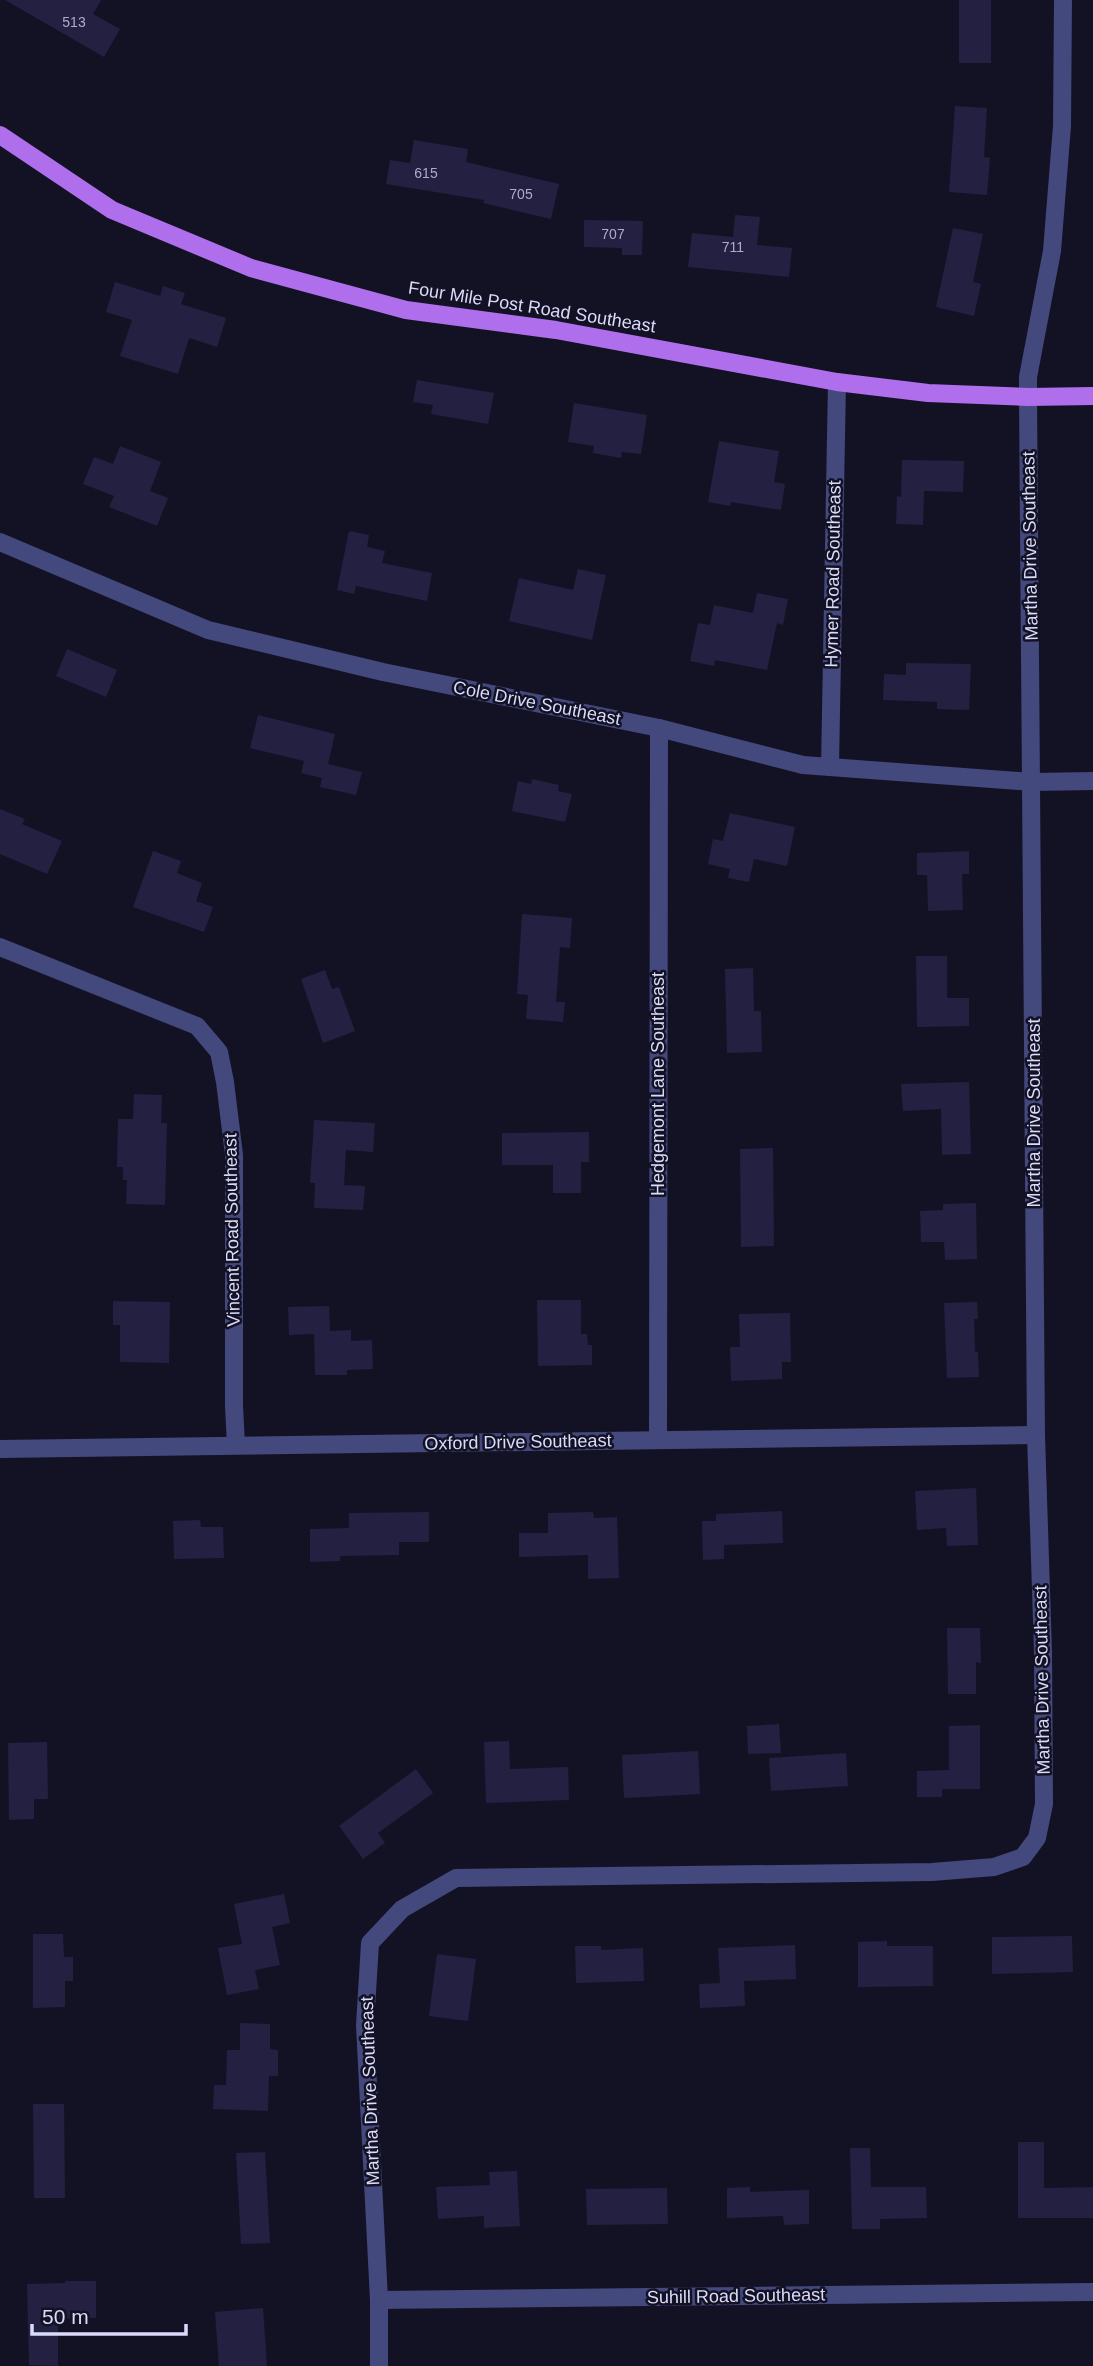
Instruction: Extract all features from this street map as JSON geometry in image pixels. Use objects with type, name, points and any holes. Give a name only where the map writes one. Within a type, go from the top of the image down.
[{"type":"main road","name":"Four Mile Post Road Southeast","points":[[0,135],[112,209],[251,268],[407,310],[556,330],[836,382],[928,393],[1028,397],[1093,396]]},
{"type":"street","name":"Martha Drive Southeast","points":[[379,2366],[379,2300],[365,2025],[370,1943],[402,1909],[456,1878],[932,1872],[994,1867],[1023,1857],[1037,1838],[1044,1804],[1037,1435],[1028,377],[1052,251],[1062,125],[1063,0]]},
{"type":"street","name":"Hymer Road Southeast","points":[[830,767],[836,382]]},
{"type":"street","name":"Cole Drive Southeast","points":[[0,542],[208,630],[383,672],[659,727],[803,765],[1032,782],[1093,781]]},
{"type":"street","name":"Hedgemont Lane Southeast","points":[[658,1440],[659,727]]},
{"type":"street","name":"Vincent Road Southeast","points":[[0,947],[197,1026],[219,1052],[234,1156],[236,1445]]},
{"type":"street","name":"Oxford Drive Southeast","points":[[0,1449],[1037,1435]]},
{"type":"street","name":"Suhill Road Southeast","points":[[379,2300],[1093,2292]]},
{"type":"building","points":[[5,0],[101,0],[93,14],[120,29],[104,57]]},
{"type":"building","points":[[959,0],[991,0],[991,63],[959,63]]},
{"type":"building","points":[[955,106],[987,108],[984,157],[990,158],[987,195],[949,192]]},
{"type":"building","points":[[414,140],[468,149],[466,162],[559,184],[551,219],[483,203],[484,200],[386,184],[390,160],[410,163]]},
{"type":"building","points":[[735,215],[760,217],[757,245],[792,248],[789,277],[688,267],[692,233],[733,237]]},
{"type":"building","points":[[584,220],[643,221],[642,255],[622,255],[622,248],[584,247]]},
{"type":"building","points":[[953,228],[983,234],[973,282],[981,284],[974,316],[936,307]]},
{"type":"building","points":[[115,282],[160,296],[163,286],[185,293],[181,304],[226,318],[217,347],[189,338],[178,374],[120,356],[132,320],[106,312]]},
{"type":"building","points":[[417,380],[494,393],[488,424],[431,414],[433,405],[413,402]]},
{"type":"building","points":[[574,403],[647,415],[641,454],[622,452],[621,458],[593,453],[594,446],[568,442]]},
{"type":"building","points":[[719,441],[779,451],[774,482],[785,484],[781,510],[731,502],[730,506],[708,502]]},
{"type":"building","points":[[120,446],[161,462],[150,491],[168,498],[157,526],[109,507],[114,496],[83,484],[94,457],[113,464]]},
{"type":"building","points":[[902,460],[964,461],[963,492],[924,491],[923,525],[896,524],[897,496],[901,497]]},
{"type":"building","points":[[349,531],[369,535],[367,547],[385,551],[382,563],[432,573],[427,601],[356,586],[354,594],[337,590]]},
{"type":"building","points":[[578,569],[606,575],[592,640],[509,621],[519,578],[573,590]]},
{"type":"building","points":[[757,593],[788,599],[783,625],[777,623],[767,670],[715,660],[714,666],[690,661],[698,623],[710,625],[714,605],[753,613]]},
{"type":"building","points":[[67,649],[117,670],[106,697],[56,676]]},
{"type":"building","points":[[906,663],[971,664],[969,710],[937,709],[937,702],[883,700],[884,674],[906,675]]},
{"type":"building","points":[[258,715],[335,734],[328,764],[362,772],[356,795],[320,787],[322,778],[301,773],[304,761],[250,748]]},
{"type":"building","points":[[532,779],[559,785],[558,791],[572,794],[565,822],[512,811],[518,781],[531,784]]},
{"type":"building","points":[[0,809],[25,819],[22,824],[62,841],[47,874],[0,854]]},
{"type":"building","points":[[730,813],[795,827],[787,866],[754,859],[749,882],[728,878],[730,869],[708,864],[713,839],[723,841]]},
{"type":"building","points":[[153,851],[181,861],[177,873],[202,883],[196,901],[213,907],[204,932],[133,907]]},
{"type":"building","points":[[969,851],[969,874],[962,874],[963,910],[928,911],[927,875],[917,875],[917,853]]},
{"type":"building","points":[[522,914],[572,918],[570,948],[560,947],[556,1002],[565,1002],[563,1022],[526,1019],[528,995],[517,994]]},
{"type":"building","points":[[916,956],[947,956],[947,998],[969,998],[969,1026],[917,1027]]},
{"type":"building","points":[[753,968],[754,1011],[761,1011],[762,1052],[727,1053],[725,969]]},
{"type":"building","points":[[325,970],[332,989],[339,987],[355,1031],[323,1043],[301,979]]},
{"type":"building","points":[[969,1082],[971,1154],[942,1155],[941,1109],[903,1111],[901,1084]]},
{"type":"building","points":[[134,1094],[162,1095],[161,1123],[167,1123],[165,1205],[126,1204],[127,1180],[123,1180],[123,1167],[117,1167],[118,1119],[133,1119]]},
{"type":"building","points":[[314,1120],[375,1123],[373,1152],[346,1150],[344,1185],[365,1186],[363,1210],[314,1208],[315,1183],[310,1183]]},
{"type":"building","points":[[589,1132],[589,1162],[581,1162],[581,1193],[553,1193],[553,1165],[502,1165],[502,1133]]},
{"type":"building","points":[[773,1148],[774,1246],[741,1247],[740,1149]]},
{"type":"building","points":[[976,1203],[977,1259],[945,1260],[944,1242],[921,1242],[920,1211],[943,1210],[943,1204]]},
{"type":"building","points":[[537,1300],[581,1300],[581,1334],[587,1334],[588,1345],[592,1345],[592,1365],[538,1366]]},
{"type":"building","points":[[113,1301],[170,1302],[169,1363],[120,1362],[120,1325],[113,1325]]},
{"type":"building","points":[[977,1302],[978,1319],[974,1319],[979,1377],[947,1378],[944,1303]]},
{"type":"building","points":[[329,1306],[330,1331],[351,1330],[351,1341],[372,1340],[373,1369],[347,1370],[347,1375],[315,1375],[314,1334],[289,1335],[288,1307]]},
{"type":"building","points":[[790,1313],[791,1362],[782,1362],[782,1379],[731,1381],[730,1347],[740,1347],[739,1314]]},
{"type":"building","points":[[976,1488],[978,1545],[947,1546],[946,1528],[917,1530],[915,1491]]},
{"type":"building","points":[[782,1511],[783,1543],[724,1545],[724,1559],[703,1560],[702,1521],[716,1521],[716,1514]]},
{"type":"building","points":[[429,1512],[429,1542],[399,1542],[399,1555],[340,1556],[340,1561],[310,1562],[310,1529],[349,1528],[349,1513]]},
{"type":"building","points":[[593,1512],[594,1518],[617,1517],[619,1578],[588,1579],[588,1555],[519,1557],[519,1533],[548,1533],[548,1513]]},
{"type":"building","points":[[200,1520],[201,1527],[223,1527],[224,1558],[174,1559],[173,1521]]},
{"type":"building","points":[[947,1628],[980,1628],[981,1663],[976,1662],[976,1694],[948,1694]]},
{"type":"building","points":[[779,1724],[781,1753],[748,1754],[747,1726]]},
{"type":"building","points":[[980,1725],[980,1789],[942,1789],[942,1797],[917,1797],[917,1771],[949,1770],[949,1726]]},
{"type":"building","points":[[509,1741],[510,1769],[568,1767],[569,1800],[486,1803],[484,1742]]},
{"type":"building","points":[[47,1742],[48,1799],[34,1799],[34,1819],[9,1820],[8,1743]]},
{"type":"building","points":[[698,1751],[700,1794],[624,1798],[622,1755]]},
{"type":"building","points":[[846,1753],[848,1786],[771,1791],[769,1758]]},
{"type":"building","points":[[416,1769],[433,1793],[378,1833],[385,1843],[363,1859],[339,1826]]},
{"type":"building","points":[[284,1894],[290,1923],[272,1927],[280,1965],[255,1970],[259,1989],[227,1995],[218,1948],[242,1944],[234,1904]]},
{"type":"building","points":[[33,1934],[63,1934],[64,1957],[73,1957],[73,1981],[65,1981],[65,2007],[33,2008]]},
{"type":"building","points":[[1072,1936],[1073,1972],[992,1974],[992,1937]]},
{"type":"building","points":[[887,1941],[887,1946],[933,1946],[933,1986],[858,1987],[858,1942]]},
{"type":"building","points":[[795,1945],[796,1979],[744,1981],[745,2006],[700,2008],[699,1984],[720,1983],[718,1948]]},
{"type":"building","points":[[575,1946],[601,1946],[601,1950],[643,1948],[644,1981],[576,1983]]},
{"type":"building","points":[[437,1954],[476,1959],[468,2021],[429,2016]]},
{"type":"building","points":[[240,2023],[270,2024],[270,2049],[278,2050],[278,2076],[269,2076],[268,2111],[213,2109],[214,2085],[226,2085],[227,2050],[240,2050]]},
{"type":"building","points":[[33,2104],[64,2104],[65,2198],[34,2198]]},
{"type":"building","points":[[1018,2142],[1044,2142],[1044,2188],[1093,2187],[1093,2218],[1018,2218]]},
{"type":"building","points":[[850,2148],[870,2148],[871,2187],[926,2187],[927,2218],[880,2219],[880,2229],[852,2229]]},
{"type":"building","points":[[265,2152],[270,2243],[241,2244],[236,2153]]},
{"type":"building","points":[[517,2171],[520,2226],[484,2228],[484,2216],[438,2219],[436,2187],[490,2185],[489,2172]]},
{"type":"building","points":[[750,2187],[750,2192],[809,2190],[809,2224],[784,2225],[783,2216],[727,2218],[727,2188]]},
{"type":"building","points":[[667,2188],[668,2224],[587,2225],[586,2189]]},
{"type":"building","points":[[96,2281],[96,2318],[58,2319],[58,2366],[29,2365],[27,2284]]},
{"type":"building","points":[[263,2308],[267,2366],[219,2366],[215,2312]]}]
